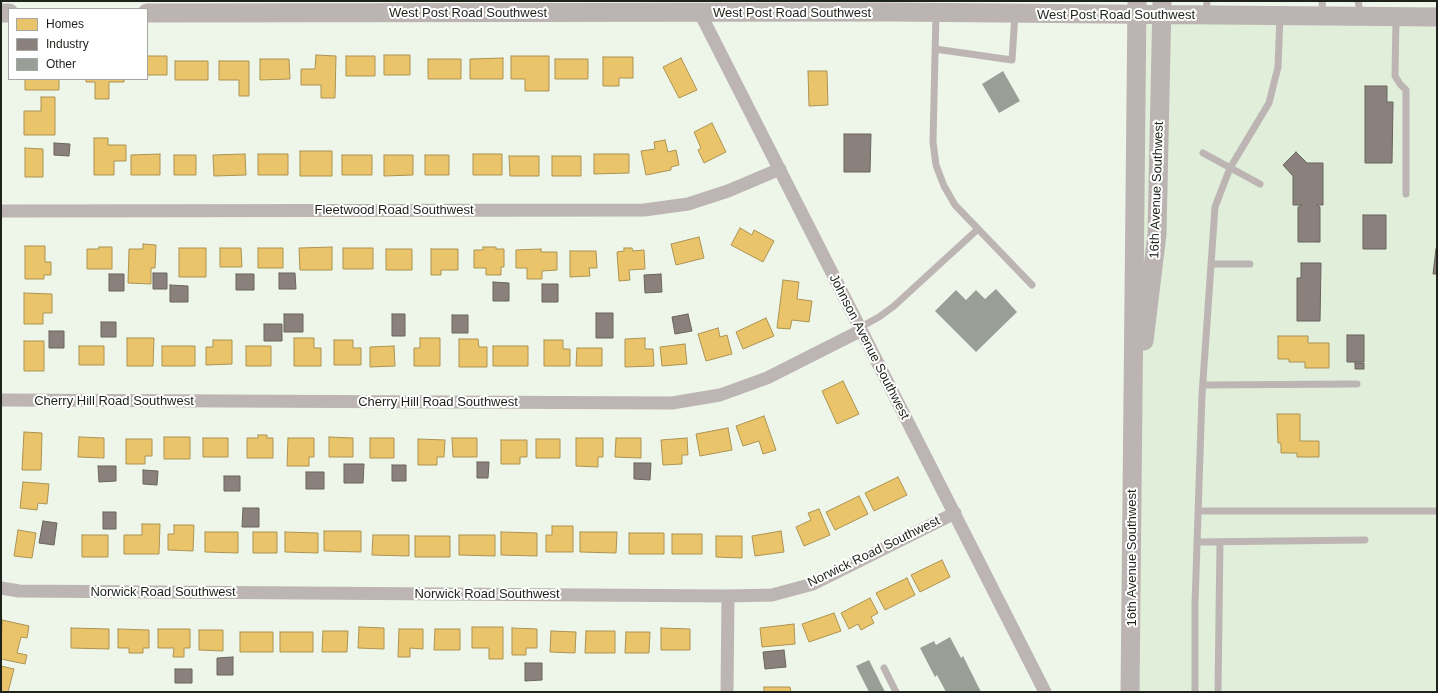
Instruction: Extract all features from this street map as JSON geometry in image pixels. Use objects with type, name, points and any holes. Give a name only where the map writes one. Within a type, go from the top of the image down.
[{"type":"street","name":"West Post Road Southwest","points":[[148,13],[696,7],[889,9],[936,13],[994,11],[1015,14],[1136,8],[1206,8],[1280,16],[1322,9],[1360,9],[1396,17],[1437,17]]},
{"type":"street","name":"Johnson Avenue Southwest","points":[[696,7],[780,169],[859,330],[955,513],[1045,692]]},
{"type":"street","name":"16th Avenue Southwest","points":[[1130,692],[1136,8]]},
{"type":"street","name":"16th Avenue Southwest","points":[[1133,425],[1158,234],[1162,8]]},
{"type":"street","name":"Fleetwood Road Southwest","points":[[1,211],[644,210],[688,204],[728,191],[780,169]]},
{"type":"street","name":"Cherry Hill Road Southwest","points":[[1,400],[672,403],[720,395],[767,378],[859,330]]},
{"type":"street","name":"Norwick Road Southwest","points":[[1,588],[27,591],[728,596],[772,595],[813,584],[955,513]]},
{"type":"street","points":[[727,692],[728,596]]},
{"type":"lane","points":[[936,13],[933,142],[936,165],[944,186],[955,205],[1032,285]]},
{"type":"lane","points":[[935,49],[1012,60],[1015,14]]},
{"type":"lane","points":[[1195,692],[1197,542],[1203,385],[1215,207],[1230,168],[1269,103],[1278,67],[1280,16]]},
{"type":"lane","points":[[1396,17],[1395,76],[1406,90],[1406,194]]},
{"type":"lane","points":[[1203,153],[1260,184]]},
{"type":"lane","points":[[859,330],[879,318],[894,306],[978,229]]},
{"type":"lane","points":[[1212,264],[1250,264]]},
{"type":"lane","points":[[1203,385],[1357,384]]},
{"type":"lane","points":[[1198,511],[1437,511]]},
{"type":"lane","points":[[1197,542],[1365,540]]},
{"type":"lane","points":[[1218,692],[1220,542]]},
{"type":"lane","points":[[884,668],[896,692]]},
{"type":"shaded area","points":[[1136,15],[1437,17],[1437,692],[1130,692]]},
{"type":"building: Homes","points":[[316,55],[336,56],[335,98],[321,98],[321,85],[301,85],[301,69],[315,69]]},
{"type":"building: Homes","points":[[384,55],[410,55],[410,75],[384,75]]},
{"type":"building: Homes","points":[[148,56],[167,56],[167,75],[148,75]]},
{"type":"building: Homes","points":[[346,56],[375,56],[375,76],[346,76]]},
{"type":"building: Homes","points":[[511,56],[549,56],[549,91],[525,91],[525,79],[511,79]]},
{"type":"building: Homes","points":[[603,57],[633,57],[633,78],[619,78],[619,86],[603,86]]},
{"type":"building: Homes","points":[[503,58],[503,79],[470,79],[470,59]]},
{"type":"building: Homes","points":[[681,58],[697,90],[679,98],[663,67]]},
{"type":"building: Homes","points":[[260,59],[289,59],[290,79],[260,80]]},
{"type":"building: Homes","points":[[428,59],[461,59],[461,79],[428,79]]},
{"type":"building: Homes","points":[[555,59],[588,59],[588,79],[555,79]]},
{"type":"building: Homes","points":[[175,61],[208,61],[208,80],[175,80]]},
{"type":"building: Homes","points":[[219,61],[249,61],[249,96],[239,96],[239,80],[219,80]]},
{"type":"building: Homes","points":[[808,71],[827,71],[828,105],[809,106]]},
{"type":"building: Homes","points":[[25,80],[59,80],[59,90],[25,90]]},
{"type":"building: Homes","points":[[86,80],[124,80],[124,82],[109,82],[109,99],[95,99],[95,82],[86,82]]},
{"type":"building: Homes","points":[[41,97],[55,97],[55,135],[24,135],[24,111],[41,111]]},
{"type":"building: Homes","points":[[712,123],[726,152],[704,163],[698,150],[701,148],[694,132]]},
{"type":"building: Homes","points":[[94,138],[108,138],[108,145],[126,145],[126,161],[114,161],[114,175],[94,175]]},
{"type":"building: Homes","points":[[665,140],[668,152],[676,150],[679,165],[671,167],[671,170],[646,175],[641,151],[655,149],[654,142]]},
{"type":"building: Homes","points":[[25,148],[43,149],[43,177],[25,177]]},
{"type":"building: Homes","points":[[300,151],[332,151],[332,176],[300,176]]},
{"type":"building: Homes","points":[[160,154],[160,175],[131,175],[131,155]]},
{"type":"building: Homes","points":[[245,154],[246,175],[214,176],[213,155]]},
{"type":"building: Homes","points":[[258,154],[288,154],[288,175],[258,175]]},
{"type":"building: Homes","points":[[473,154],[502,154],[502,175],[473,175]]},
{"type":"building: Homes","points":[[594,154],[629,154],[629,173],[594,174]]},
{"type":"building: Homes","points":[[174,155],[196,155],[196,175],[174,175]]},
{"type":"building: Homes","points":[[342,155],[372,155],[372,175],[342,175]]},
{"type":"building: Homes","points":[[384,155],[413,155],[413,175],[384,176]]},
{"type":"building: Homes","points":[[425,155],[449,155],[449,175],[425,175]]},
{"type":"building: Homes","points":[[509,156],[539,156],[539,176],[510,176]]},
{"type":"building: Homes","points":[[552,156],[581,156],[581,176],[552,176]]},
{"type":"building: Homes","points":[[740,228],[752,235],[754,230],[774,241],[763,262],[731,245]]},
{"type":"building: Homes","points":[[699,237],[704,258],[676,265],[671,244]]},
{"type":"building: Homes","points":[[143,244],[156,245],[155,268],[151,268],[151,284],[128,283],[129,249],[143,249]]},
{"type":"building: Homes","points":[[25,246],[45,246],[45,262],[51,262],[51,275],[44,275],[44,279],[25,279]]},
{"type":"building: Homes","points":[[99,247],[112,247],[112,269],[87,269],[87,249],[99,249]]},
{"type":"building: Homes","points":[[332,247],[332,270],[300,270],[299,248]]},
{"type":"building: Homes","points":[[483,247],[496,247],[496,249],[504,249],[504,267],[501,267],[501,275],[486,275],[486,268],[474,268],[474,250],[483,250]]},
{"type":"building: Homes","points":[[179,248],[206,248],[206,277],[179,277]]},
{"type":"building: Homes","points":[[220,248],[241,248],[242,267],[220,267]]},
{"type":"building: Homes","points":[[258,248],[283,248],[283,268],[258,268]]},
{"type":"building: Homes","points":[[343,248],[373,248],[373,269],[343,269]]},
{"type":"building: Homes","points":[[624,248],[632,248],[633,251],[644,250],[645,269],[629,270],[630,280],[619,281],[617,252],[624,251]]},
{"type":"building: Homes","points":[[386,249],[412,249],[412,270],[386,270]]},
{"type":"building: Homes","points":[[431,249],[458,249],[458,270],[441,270],[441,275],[431,275]]},
{"type":"building: Homes","points":[[541,249],[541,252],[557,252],[557,270],[542,271],[542,279],[527,279],[527,268],[516,268],[516,250]]},
{"type":"building: Homes","points":[[570,251],[596,251],[597,268],[589,268],[590,276],[570,277]]},
{"type":"building: Homes","points":[[783,280],[799,282],[797,299],[812,301],[809,322],[792,320],[790,329],[777,328]]},
{"type":"building: Homes","points":[[24,293],[52,294],[52,313],[43,313],[43,324],[24,324]]},
{"type":"building: Homes","points":[[766,318],[774,336],[743,349],[736,332]]},
{"type":"building: Homes","points":[[718,328],[720,337],[727,335],[732,354],[706,361],[698,334]]},
{"type":"building: Homes","points":[[1278,336],[1308,336],[1308,343],[1329,343],[1329,368],[1305,368],[1305,362],[1289,362],[1289,359],[1278,359]]},
{"type":"building: Homes","points":[[127,338],[154,338],[153,366],[127,366]]},
{"type":"building: Homes","points":[[294,338],[314,338],[314,348],[321,348],[321,366],[294,366]]},
{"type":"building: Homes","points":[[420,338],[440,338],[440,366],[414,366],[414,348],[420,348]]},
{"type":"building: Homes","points":[[645,338],[645,349],[653,349],[654,366],[625,367],[625,339]]},
{"type":"building: Homes","points":[[459,339],[478,339],[479,347],[487,347],[487,367],[459,367]]},
{"type":"building: Homes","points":[[213,340],[232,340],[232,364],[206,365],[206,347],[213,347]]},
{"type":"building: Homes","points":[[334,340],[353,340],[353,348],[361,348],[361,365],[334,365]]},
{"type":"building: Homes","points":[[544,340],[563,340],[563,349],[570,349],[570,366],[544,366]]},
{"type":"building: Homes","points":[[24,341],[44,341],[44,371],[24,371]]},
{"type":"building: Homes","points":[[685,344],[687,364],[662,366],[660,347]]},
{"type":"building: Homes","points":[[79,346],[104,346],[104,365],[79,365]]},
{"type":"building: Homes","points":[[162,346],[195,346],[195,366],[162,366]]},
{"type":"building: Homes","points":[[246,346],[271,346],[271,366],[246,366]]},
{"type":"building: Homes","points":[[394,346],[395,366],[370,367],[370,347]]},
{"type":"building: Homes","points":[[493,346],[528,346],[528,366],[493,366]]},
{"type":"building: Homes","points":[[577,348],[602,348],[602,366],[576,366]]},
{"type":"building: Homes","points":[[843,381],[859,414],[837,424],[822,391]]},
{"type":"building: Homes","points":[[1277,414],[1300,414],[1300,441],[1319,441],[1319,457],[1297,457],[1297,453],[1281,453],[1281,443],[1278,443]]},
{"type":"building: Homes","points":[[764,416],[776,450],[763,454],[759,441],[743,446],[736,426]]},
{"type":"building: Homes","points":[[728,428],[732,450],[700,456],[696,434]]},
{"type":"building: Homes","points":[[24,432],[42,433],[41,470],[22,470]]},
{"type":"building: Homes","points":[[258,435],[267,435],[267,438],[273,438],[273,458],[247,458],[247,438],[258,438]]},
{"type":"building: Homes","points":[[79,437],[104,438],[104,458],[78,457]]},
{"type":"building: Homes","points":[[164,437],[190,437],[190,459],[164,459]]},
{"type":"building: Homes","points":[[329,437],[353,438],[353,457],[329,457]]},
{"type":"building: Homes","points":[[203,438],[228,438],[228,457],[203,457]]},
{"type":"building: Homes","points":[[288,438],[314,438],[314,457],[309,457],[309,466],[287,466]]},
{"type":"building: Homes","points":[[370,438],[394,438],[394,458],[370,458]]},
{"type":"building: Homes","points":[[452,438],[477,438],[477,457],[453,457]]},
{"type":"building: Homes","points":[[576,438],[603,438],[603,457],[598,457],[598,467],[576,466]]},
{"type":"building: Homes","points":[[616,438],[641,438],[641,458],[615,457]]},
{"type":"building: Homes","points":[[687,438],[688,455],[682,455],[682,464],[663,465],[661,440]]},
{"type":"building: Homes","points":[[126,439],[152,439],[152,456],[145,456],[145,464],[126,464]]},
{"type":"building: Homes","points":[[418,439],[445,440],[444,457],[437,457],[437,465],[418,465]]},
{"type":"building: Homes","points":[[536,439],[560,439],[560,458],[536,458]]},
{"type":"building: Homes","points":[[501,440],[527,440],[527,457],[520,457],[520,464],[501,464]]},
{"type":"building: Homes","points":[[898,477],[907,495],[874,511],[865,493]]},
{"type":"building: Homes","points":[[23,482],[49,484],[47,504],[38,503],[37,510],[20,508]]},
{"type":"building: Homes","points":[[859,496],[868,514],[835,530],[826,512]]},
{"type":"building: Homes","points":[[819,509],[830,535],[804,546],[796,527],[811,520],[808,513]]},
{"type":"building: Homes","points":[[142,524],[160,524],[159,554],[124,554],[124,535],[142,535]]},
{"type":"building: Homes","points":[[174,525],[194,525],[193,551],[168,550],[168,534],[174,534]]},
{"type":"building: Homes","points":[[552,526],[573,526],[573,552],[546,552],[546,535],[552,535]]},
{"type":"building: Homes","points":[[18,530],[36,533],[32,558],[14,556]]},
{"type":"building: Homes","points":[[324,531],[361,531],[361,552],[324,551]]},
{"type":"building: Homes","points":[[781,531],[784,552],[755,556],[752,536]]},
{"type":"building: Homes","points":[[205,532],[238,532],[238,553],[205,552]]},
{"type":"building: Homes","points":[[253,532],[277,532],[277,553],[253,553]]},
{"type":"building: Homes","points":[[285,532],[318,533],[318,553],[285,552]]},
{"type":"building: Homes","points":[[501,532],[537,533],[537,556],[501,555]]},
{"type":"building: Homes","points":[[580,532],[617,532],[616,553],[580,552]]},
{"type":"building: Homes","points":[[629,533],[664,533],[664,554],[629,554]]},
{"type":"building: Homes","points":[[672,534],[702,534],[702,554],[672,554]]},
{"type":"building: Homes","points":[[82,535],[108,535],[108,557],[82,557]]},
{"type":"building: Homes","points":[[373,535],[409,535],[409,556],[372,555]]},
{"type":"building: Homes","points":[[459,535],[495,535],[495,556],[459,555]]},
{"type":"building: Homes","points":[[415,536],[450,536],[450,557],[415,557]]},
{"type":"building: Homes","points":[[716,536],[742,536],[742,558],[716,557]]},
{"type":"building: Homes","points":[[942,560],[950,577],[920,592],[911,575]]},
{"type":"building: Homes","points":[[907,578],[915,595],[885,610],[876,593]]},
{"type":"building: Homes","points":[[870,598],[878,613],[871,617],[874,623],[861,630],[858,624],[849,629],[841,613]]},
{"type":"building: Homes","points":[[834,613],[841,631],[809,642],[802,624]]},
{"type":"building: Homes","points":[[2,620],[29,626],[27,638],[21,637],[17,653],[27,655],[25,664],[1,659]]},
{"type":"building: Homes","points":[[794,624],[795,644],[762,647],[760,628]]},
{"type":"building: Homes","points":[[359,627],[384,628],[384,649],[358,648]]},
{"type":"building: Homes","points":[[472,627],[503,627],[503,659],[489,659],[489,648],[472,648]]},
{"type":"building: Homes","points":[[71,628],[109,629],[109,649],[71,648]]},
{"type":"building: Homes","points":[[512,628],[537,629],[537,648],[526,648],[526,655],[512,655]]},
{"type":"building: Homes","points":[[661,628],[690,629],[690,650],[661,650]]},
{"type":"building: Homes","points":[[118,629],[149,630],[149,648],[143,648],[143,653],[129,653],[129,648],[118,648]]},
{"type":"building: Homes","points":[[158,629],[190,629],[190,648],[184,648],[184,657],[173,657],[174,648],[158,648]]},
{"type":"building: Homes","points":[[399,629],[423,629],[423,649],[410,648],[410,657],[398,657]]},
{"type":"building: Homes","points":[[435,629],[460,629],[460,650],[434,650]]},
{"type":"building: Homes","points":[[199,630],[223,630],[223,651],[199,650]]},
{"type":"building: Homes","points":[[323,631],[348,631],[347,652],[322,652]]},
{"type":"building: Homes","points":[[551,631],[576,632],[575,653],[550,652]]},
{"type":"building: Homes","points":[[586,631],[615,631],[615,653],[585,653]]},
{"type":"building: Homes","points":[[240,632],[273,632],[273,652],[240,652]]},
{"type":"building: Homes","points":[[280,632],[313,632],[313,652],[280,652]]},
{"type":"building: Homes","points":[[626,632],[650,632],[649,653],[625,653]]},
{"type":"building: Homes","points":[[1,666],[14,669],[8,692],[1,692]]},
{"type":"building: Homes","points":[[764,687],[790,687],[791,692],[764,692]]},
{"type":"building: Industry","points":[[1365,86],[1387,86],[1387,102],[1393,102],[1392,163],[1365,163]]},
{"type":"building: Industry","points":[[844,134],[871,134],[870,172],[844,172]]},
{"type":"building: Industry","points":[[54,143],[70,144],[69,156],[54,155]]},
{"type":"building: Industry","points":[[1296,152],[1307,163],[1323,163],[1323,205],[1317,205],[1320,207],[1320,242],[1298,242],[1298,207],[1302,205],[1293,205],[1293,176],[1283,165]]},
{"type":"building: Industry","points":[[1363,215],[1386,215],[1386,249],[1363,249]]},
{"type":"building: Industry","points":[[1436,249],[1437,274],[1433,274]]},
{"type":"building: Industry","points":[[1301,263],[1321,263],[1320,321],[1297,321],[1297,278],[1301,278]]},
{"type":"building: Industry","points":[[153,273],[167,273],[167,289],[153,289]]},
{"type":"building: Industry","points":[[279,273],[295,273],[296,289],[279,289]]},
{"type":"building: Industry","points":[[109,274],[124,274],[124,291],[109,291]]},
{"type":"building: Industry","points":[[236,274],[254,274],[254,290],[236,290]]},
{"type":"building: Industry","points":[[661,274],[662,292],[645,293],[644,275]]},
{"type":"building: Industry","points":[[493,282],[509,283],[509,301],[493,301]]},
{"type":"building: Industry","points":[[542,284],[558,284],[558,302],[542,302]]},
{"type":"building: Industry","points":[[170,285],[188,286],[188,302],[170,302]]},
{"type":"building: Industry","points":[[596,313],[613,313],[613,338],[596,338]]},
{"type":"building: Industry","points":[[284,314],[303,314],[303,332],[284,332]]},
{"type":"building: Industry","points":[[392,314],[405,314],[405,336],[392,336]]},
{"type":"building: Industry","points":[[688,314],[692,331],[675,334],[672,317]]},
{"type":"building: Industry","points":[[452,315],[468,315],[468,333],[452,333]]},
{"type":"building: Industry","points":[[101,322],[116,322],[116,337],[101,337]]},
{"type":"building: Industry","points":[[264,324],[282,324],[282,341],[264,341]]},
{"type":"building: Industry","points":[[49,331],[64,331],[64,348],[49,348]]},
{"type":"building: Industry","points":[[1347,335],[1364,335],[1364,362],[1347,362]]},
{"type":"building: Industry","points":[[1355,363],[1364,363],[1364,369],[1355,369]]},
{"type":"building: Industry","points":[[477,462],[489,462],[488,478],[477,478]]},
{"type":"building: Industry","points":[[634,463],[651,463],[650,480],[634,479]]},
{"type":"building: Industry","points":[[344,464],[364,464],[363,483],[344,483]]},
{"type":"building: Industry","points":[[392,465],[406,465],[406,481],[392,481]]},
{"type":"building: Industry","points":[[98,466],[116,466],[116,481],[99,482]]},
{"type":"building: Industry","points":[[143,470],[158,471],[157,485],[143,484]]},
{"type":"building: Industry","points":[[306,472],[324,472],[324,489],[306,489]]},
{"type":"building: Industry","points":[[224,476],[240,476],[240,491],[224,491]]},
{"type":"building: Industry","points":[[243,508],[259,508],[259,527],[242,527]]},
{"type":"building: Industry","points":[[103,512],[116,512],[116,529],[103,529]]},
{"type":"building: Industry","points":[[43,521],[57,523],[54,545],[39,543]]},
{"type":"building: Industry","points":[[784,650],[786,667],[765,669],[763,652]]},
{"type":"building: Industry","points":[[233,657],[233,675],[217,675],[217,658]]},
{"type":"building: Industry","points":[[525,663],[542,663],[542,680],[525,681]]},
{"type":"building: Industry","points":[[175,669],[192,669],[192,683],[175,683]]},
{"type":"building: Other","points":[[1003,71],[1020,101],[999,113],[982,84]]},
{"type":"building: Other","points":[[996,289],[1017,312],[976,352],[935,311],[956,290],[966,300],[976,290],[985,299]]},
{"type":"building: Other","points":[[950,637],[961,658],[963,656],[981,692],[946,692],[937,675],[935,677],[920,648],[934,641],[936,645]]},
{"type":"building: Other","points":[[869,660],[885,692],[869,692],[856,666]]}]
